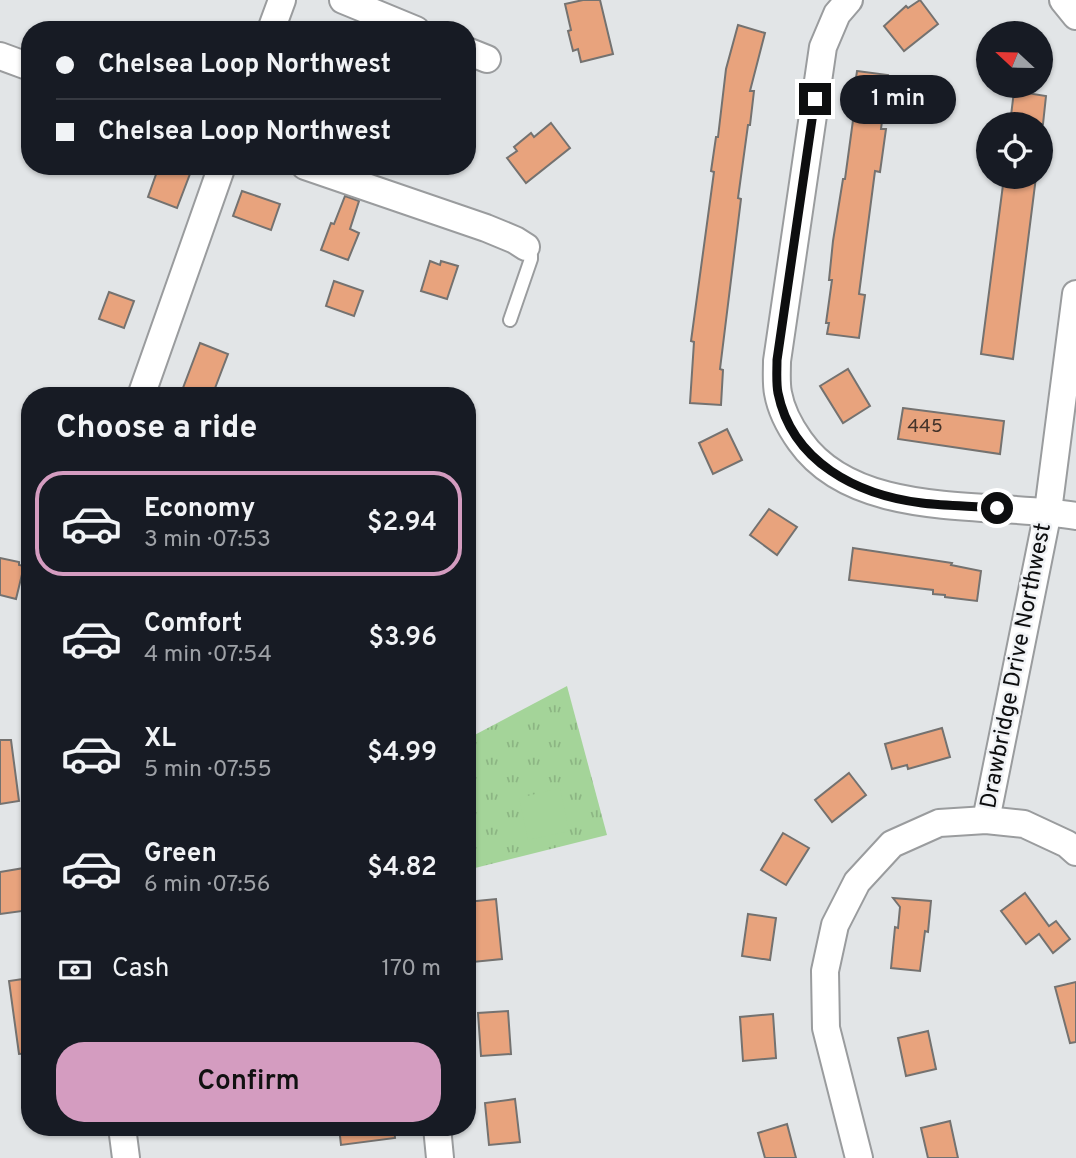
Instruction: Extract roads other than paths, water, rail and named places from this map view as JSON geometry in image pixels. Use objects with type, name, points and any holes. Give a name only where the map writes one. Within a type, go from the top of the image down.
[{"type":"street","points":[[274,21],[282,0]]},
{"type":"street","points":[[343,0],[394,21]]},
{"type":"street","points":[[849,0],[837,14],[823,47],[777,360],[778,393],[790,427],[810,456],[840,478],[876,494],[921,503],[1076,516]]},
{"type":"street","points":[[1063,0],[1076,16]]},
{"type":"street","points":[[0,56],[21,64]]},
{"type":"street","points":[[144,387],[219,175]]},
{"type":"street","points":[[331,175],[486,228],[526,247]]},
{"type":"street","name":"Drawbridge Drive Northwest","points":[[986,820],[1048,512],[1076,294]]},
{"type":"street","points":[[859,1158],[826,1028],[825,971],[835,925],[857,882],[892,844],[939,823],[986,820],[1024,824],[1066,844],[1076,852]]},
{"type":"street","points":[[123,1136],[126,1158]]},
{"type":"street","points":[[437,1136],[440,1158]]},
{"type":"lane","points":[[510,320],[531,259],[526,247]]}]
